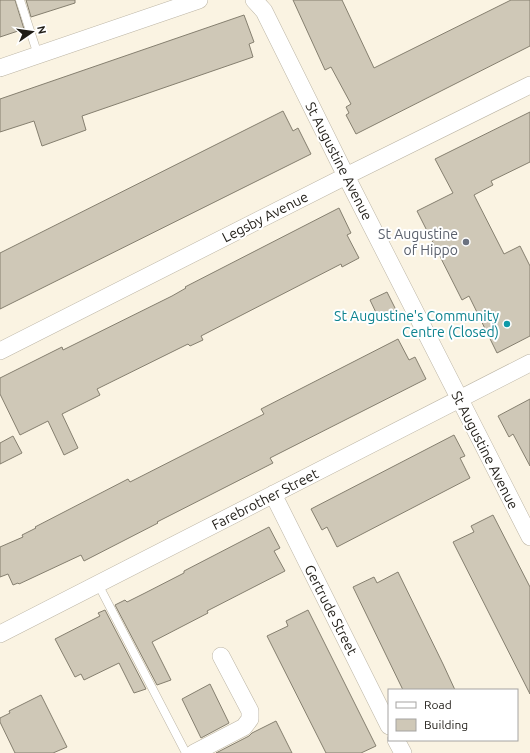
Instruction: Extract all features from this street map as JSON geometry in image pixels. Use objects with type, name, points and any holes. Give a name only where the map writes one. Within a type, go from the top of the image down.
[{"type":"street","points":[[0,68],[199,0]]},
{"type":"street","name":"St Augustine Avenue","points":[[254,0],[264,11],[346,176],[530,537]]},
{"type":"street","name":"Legsby Avenue","points":[[0,351],[346,176],[530,85]]},
{"type":"street","name":"Farebrother Street","points":[[0,634],[530,363]]},
{"type":"street","name":"Gertrude Street","points":[[273,494],[388,724]]},
{"type":"street","points":[[194,753],[244,727],[250,719],[250,711],[220,656]]},
{"type":"street","points":[[397,741],[403,753]]},
{"type":"lane","points":[[20,0],[38,56]]},
{"type":"lane","points":[[98,584],[186,753]]},
{"type":"building","points":[[0,0],[15,0],[24,29],[0,37]]},
{"type":"building","points":[[26,0],[75,0],[75,3],[31,17]]},
{"type":"building","points":[[293,0],[342,0],[374,68],[511,0],[530,0],[530,46],[356,134],[346,115],[349,113],[346,107],[351,104],[331,67],[325,70]]},
{"type":"building","points":[[244,15],[254,42],[249,44],[253,57],[82,116],[86,130],[42,146],[34,121],[0,132],[0,99]]},
{"type":"building","points":[[283,111],[293,131],[298,128],[311,154],[0,309],[0,253]]},
{"type":"building","points":[[530,112],[530,162],[491,181],[493,185],[474,195],[504,254],[520,246],[530,266],[530,336],[497,353],[469,296],[462,300],[417,211],[453,193],[435,159]]},
{"type":"building","points":[[339,208],[351,233],[347,235],[359,258],[342,267],[341,264],[201,336],[203,340],[190,346],[188,344],[97,389],[100,395],[62,414],[78,448],[64,455],[48,421],[20,435],[0,394],[0,378],[62,347],[63,350],[172,296],[186,288],[185,287]]},
{"type":"building","points":[[387,292],[397,312],[380,321],[370,300]]},
{"type":"building","points":[[398,339],[409,360],[415,357],[426,379],[270,458],[273,463],[84,561],[81,555],[19,584],[13,585],[8,574],[0,577],[0,547],[23,537],[22,535],[36,528],[35,527],[128,479],[130,482],[264,414],[261,409]]},
{"type":"building","points":[[530,399],[530,466],[513,434],[509,437],[498,416]]},
{"type":"building","points":[[454,435],[465,456],[460,458],[470,478],[337,547],[327,527],[322,530],[311,509]]},
{"type":"building","points":[[13,436],[22,453],[0,464],[0,443]]},
{"type":"building","points":[[493,515],[530,587],[530,694],[453,542],[474,532],[471,526]]},
{"type":"building","points":[[269,527],[280,548],[274,551],[285,571],[207,611],[208,613],[152,642],[171,680],[157,685],[115,605],[125,600],[127,602],[145,593]]},
{"type":"building","points":[[398,572],[455,689],[403,689],[353,587],[374,577],[377,583]]},
{"type":"building","points":[[105,610],[146,689],[134,693],[119,663],[84,680],[81,674],[75,677],[55,639],[100,616],[98,613]]},
{"type":"building","points":[[308,610],[376,746],[361,753],[326,753],[267,636],[288,626],[286,621]]},
{"type":"building","points":[[210,684],[229,723],[201,738],[182,699]]},
{"type":"building","points":[[41,695],[67,747],[53,753],[15,753],[0,722],[0,718],[10,713],[9,711]]},
{"type":"building","points":[[276,721],[292,753],[216,753],[252,733]]},
{"type":"place","name":"St Augustine of Hippo","points":[[466,242]]},
{"type":"place","name":"St Augustine's Community Centre (Closed)","points":[[507,324]]}]
